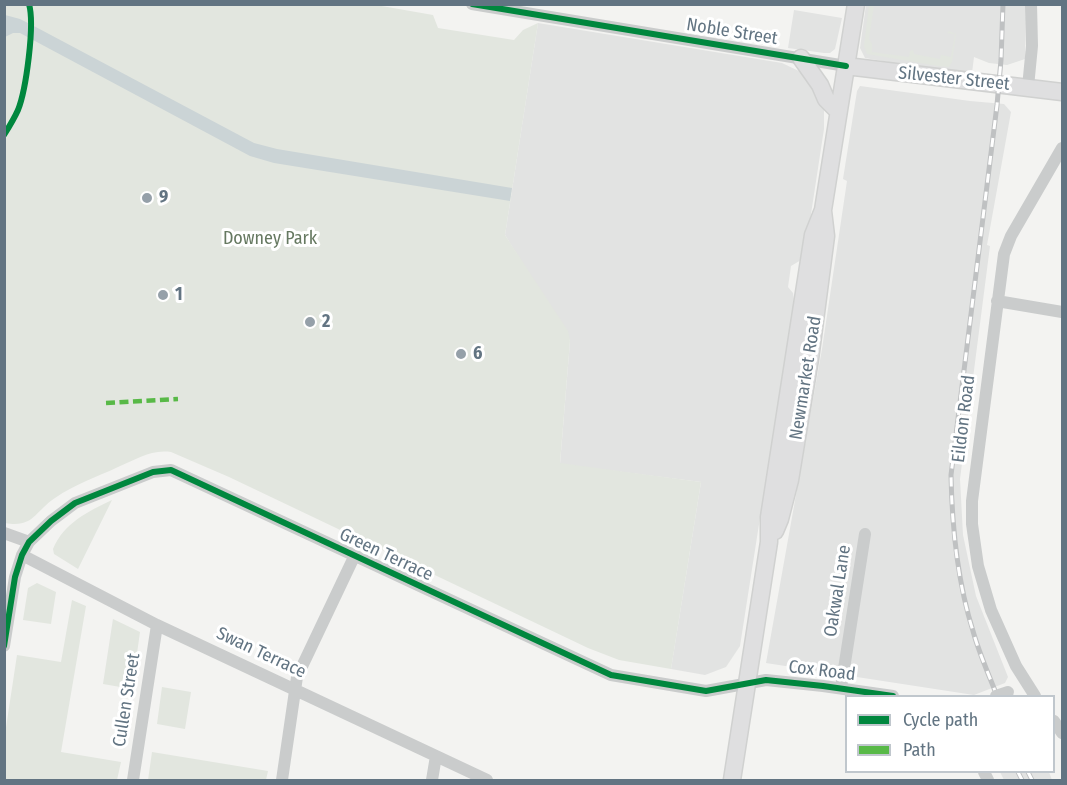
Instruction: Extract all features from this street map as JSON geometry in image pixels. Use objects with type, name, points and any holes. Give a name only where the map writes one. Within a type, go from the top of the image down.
[{"type":"main road","name":"Newmarket Road","points":[[732,780],[769,542],[769,517],[813,235],[823,210],[856,4]]},
{"type":"main road","points":[[801,58],[826,99],[838,111]]},
{"type":"main road","name":"Silvester Street","points":[[846,66],[1062,92]]},
{"type":"street","name":"Noble Street","points":[[472,4],[846,66]]},
{"type":"street","points":[[1028,87],[1032,46],[1031,4]]},
{"type":"street","name":"Eildon Road","points":[[1034,695],[1005,643],[984,589],[974,546],[972,501],[997,301],[1007,245],[1062,148]]},
{"type":"street","points":[[997,301],[1062,312]]},
{"type":"street","name":"Green Terrace","points":[[4,646],[15,577],[29,542],[75,503],[153,471],[171,470],[611,675],[706,691],[748,682]]},
{"type":"street","points":[[4,533],[29,542]]},
{"type":"street","name":"Oakwal Lane","points":[[841,688],[865,534]]},
{"type":"street","name":"Swan Terrace","points":[[22,555],[157,625],[487,780]]},
{"type":"street","points":[[282,780],[297,677],[354,557]]},
{"type":"street","name":"Cullen Street","points":[[133,780],[157,625]]},
{"type":"street","name":"Cox Road","points":[[748,682],[766,680],[886,695]]},
{"type":"street","points":[[999,695],[1026,684]]},
{"type":"street","points":[[432,780],[436,756]]},
{"type":"shaded area","points":[[866,5],[1026,5],[1025,59],[1007,65],[989,63],[974,57],[972,73],[930,69],[865,58],[860,48]]},
{"type":"shaded area","points":[[794,10],[842,18],[835,49],[830,53],[824,53],[788,48]]},
{"type":"shaded area","points":[[5,15],[32,25],[254,143],[277,149],[512,188],[510,201],[274,163],[250,156],[20,33],[13,33],[5,37]]},
{"type":"shaded area","points":[[538,23],[782,63],[803,73],[824,106],[824,129],[809,227],[801,260],[791,266],[788,287],[793,293],[794,300],[740,646],[726,667],[705,675],[671,669],[701,482],[560,464],[570,341],[505,235]]},
{"type":"shaded area","points":[[860,86],[1004,104],[1011,112],[987,245],[990,246],[960,479],[963,535],[976,596],[1008,677],[1005,683],[974,695],[766,663],[822,349],[847,181],[843,179],[857,91]]},
{"type":"shaded area","points":[[1000,773],[1049,773],[1052,780],[1004,780]]},
{"type":"green space","name":"Downey Park","points":[[4,5],[376,5],[433,15],[438,28],[514,40],[523,30],[538,23],[505,235],[568,331],[570,341],[560,463],[701,482],[671,669],[619,660],[588,648],[229,477],[171,452],[157,452],[137,458],[63,493],[28,521],[15,524],[5,523]]},
{"type":"green space","points":[[869,5],[874,5],[869,39],[872,52],[909,57],[910,51],[913,50],[914,54],[940,59],[941,55],[951,57],[955,34],[947,33],[949,31],[956,34],[952,62],[949,67],[867,54],[864,46]]},
{"type":"green space","points":[[112,500],[78,569],[54,554],[53,549],[70,525]]},
{"type":"green space","points":[[37,583],[56,592],[51,624],[23,620],[28,588]]},
{"type":"green space","points":[[72,600],[86,606],[61,752],[121,762],[117,780],[5,780],[5,734],[17,655],[61,662]]},
{"type":"green space","points":[[113,619],[140,632],[132,689],[103,684]]},
{"type":"green space","points":[[162,687],[191,692],[185,729],[157,724]]},
{"type":"green space","points":[[152,752],[268,771],[266,780],[148,780]]},
{"type":"railway","points":[[997,695],[975,639],[963,593],[954,534],[951,475],[997,105],[1003,4]]},
{"type":"railway","points":[[1018,773],[1022,780]]},
{"type":"railway","points":[[1028,773],[1032,780]]},
{"type":"marked path","points":[[106,403],[178,399]]},
{"type":"cycle path","points":[[4,135],[18,110],[24,88],[31,27],[29,4]]},
{"type":"cycle path","points":[[472,4],[846,66]]},
{"type":"cycle path","points":[[4,646],[15,577],[29,542],[75,503],[153,472],[171,470],[611,675],[706,691],[766,680],[886,695]]},
{"type":"place","name":"9","points":[[147,198]]},
{"type":"place","name":"1","points":[[163,295]]},
{"type":"place","name":"2","points":[[310,322]]},
{"type":"place","name":"6","points":[[461,354]]}]
